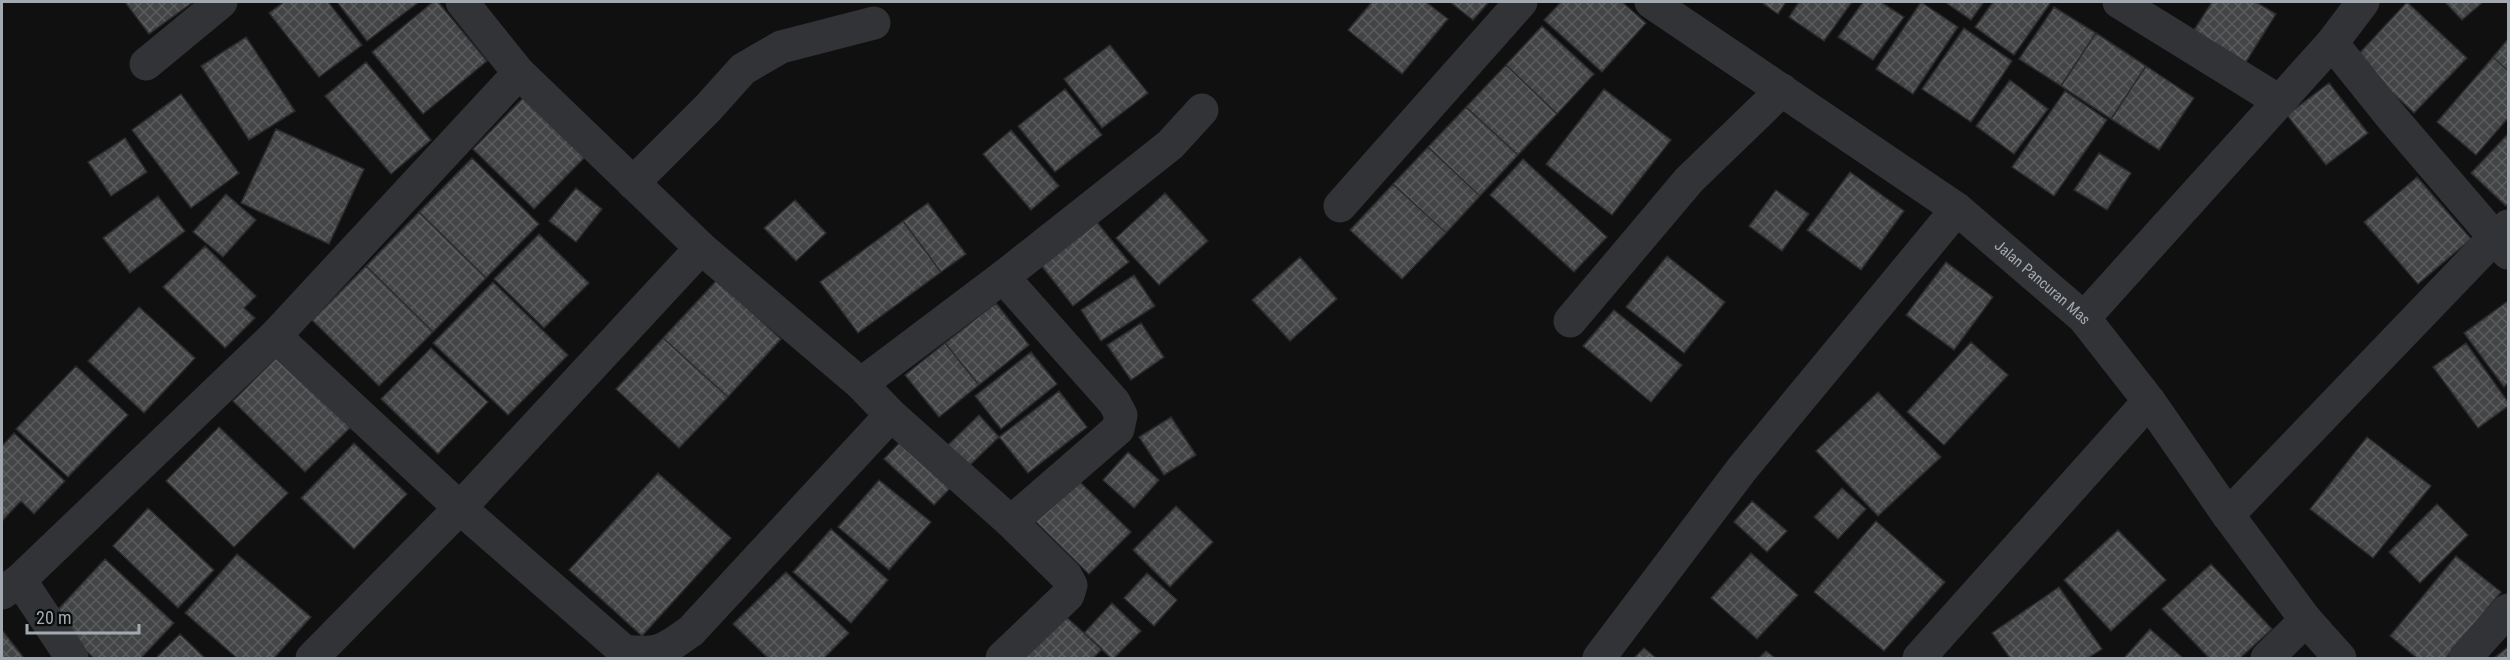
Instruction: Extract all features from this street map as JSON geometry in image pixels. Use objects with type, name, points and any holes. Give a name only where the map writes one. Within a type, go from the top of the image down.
[{"type":"street","points":[[146,64],[221,2]]},
{"type":"street","points":[[462,2],[519,73],[701,248],[861,384],[891,416],[1011,522],[1066,576],[1071,585],[1068,595],[1002,658]]},
{"type":"street","points":[[1340,206],[1521,2]]},
{"type":"street","name":"Jalan Pancuran Mas","points":[[1651,2],[1958,210],[2084,318],[2149,401],[2228,515],[2306,620],[2340,658]]},
{"type":"street","points":[[2119,2],[2279,101]]},
{"type":"street","points":[[2084,318],[2332,43],[2363,2]]},
{"type":"street","points":[[633,183],[708,108],[743,69],[781,47],[874,23]]},
{"type":"street","points":[[2228,515],[2504,239],[2389,114],[2332,43]]},
{"type":"street","points":[[72,658],[11,587],[275,336],[519,73]]},
{"type":"street","points":[[1570,321],[1689,180],[1782,90]]},
{"type":"street","points":[[861,384],[1003,277],[1170,145],[1202,110]]},
{"type":"street","points":[[1599,658],[1742,469],[1958,210]]},
{"type":"street","points":[[312,658],[460,507],[701,248]]},
{"type":"street","points":[[1003,277],[1114,402],[1121,415],[1118,429],[1011,522]]},
{"type":"street","points":[[275,336],[460,507],[624,651],[644,654],[662,651],[691,631],[891,416]]},
{"type":"street","points":[[1919,658],[2149,401]]},
{"type":"street","points":[[2465,658],[2508,610]]},
{"type":"street","points":[[2267,658],[2306,620]]},
{"type":"building","points":[[125,2],[193,2],[149,34]]},
{"type":"building","points":[[284,2],[328,2],[362,45],[319,77],[269,13]]},
{"type":"building","points":[[337,2],[419,2],[367,41]]},
{"type":"building","points":[[433,2],[438,2],[487,61],[423,114],[372,52]]},
{"type":"building","points":[[1372,2],[1426,2],[1448,19],[1402,74],[1348,30]]},
{"type":"building","points":[[1450,2],[1489,2],[1473,20]]},
{"type":"building","points":[[1561,2],[1622,2],[1646,23],[1602,72],[1544,20]]},
{"type":"building","points":[[1761,2],[1786,2],[1778,14]]},
{"type":"building","points":[[1799,2],[1852,2],[1824,41],[1789,17]]},
{"type":"building","points":[[1863,2],[1881,2],[1904,17],[1873,60],[1838,37]]},
{"type":"building","points":[[1921,2],[1958,27],[1913,94],[1876,69]]},
{"type":"building","points":[[1945,2],[1984,2],[1971,20]]},
{"type":"building","points":[[1993,2],[2051,2],[2014,55],[1975,27]]},
{"type":"building","points":[[2212,2],[2256,2],[2276,14],[2244,65],[2192,33]]},
{"type":"building","points":[[2407,2],[2467,58],[2414,113],[2355,58]]},
{"type":"building","points":[[2445,2],[2483,2],[2462,20]]},
{"type":"building","points":[[2054,7],[2096,33],[2061,86],[2019,59]]},
{"type":"building","points":[[1542,26],[1594,74],[1557,114],[1506,65]]},
{"type":"building","points":[[1964,28],[2012,61],[1971,122],[1922,89]]},
{"type":"building","points":[[2096,33],[2146,66],[2111,119],[2061,86]]},
{"type":"building","points":[[246,37],[295,111],[249,140],[201,66]]},
{"type":"building","points":[[2508,39],[2508,71],[2493,57]]},
{"type":"building","points":[[1110,45],[1148,93],[1102,128],[1064,79]]},
{"type":"building","points":[[2493,57],[2508,71],[2508,118],[2476,155],[2437,122]]},
{"type":"building","points":[[366,62],[431,140],[391,174],[325,96]]},
{"type":"building","points":[[1506,65],[1557,114],[1518,155],[1466,107]]},
{"type":"building","points":[[2146,66],[2194,98],[2159,150],[2111,119]]},
{"type":"building","points":[[2010,80],[2048,109],[2014,154],[1976,126]]},
{"type":"building","points":[[2329,83],[2368,133],[2326,165],[2287,115]]},
{"type":"building","points":[[1065,89],[1102,135],[1055,172],[1018,126]]},
{"type":"building","points":[[1604,89],[1671,140],[1612,215],[1546,164]]},
{"type":"building","points":[[2065,91],[2107,120],[2054,196],[2012,167]]},
{"type":"building","points":[[528,93],[589,153],[534,209],[473,149]]},
{"type":"building","points":[[181,94],[239,173],[191,208],[132,130]]},
{"type":"building","points":[[1466,107],[1518,155],[1480,196],[1428,147]]},
{"type":"building","points":[[276,129],[364,169],[329,244],[241,203]]},
{"type":"building","points":[[1011,130],[1059,186],[1031,210],[983,154]]},
{"type":"building","points":[[2508,134],[2508,203],[2506,206],[2471,173]]},
{"type":"building","points":[[125,138],[147,172],[111,196],[88,162]]},
{"type":"building","points":[[1428,147],[1480,196],[1446,233],[1393,184]]},
{"type":"building","points":[[2099,153],[2131,173],[2107,210],[2074,190]]},
{"type":"building","points":[[472,158],[539,224],[486,278],[419,212]]},
{"type":"building","points":[[1523,159],[1607,237],[1574,272],[1490,195]]},
{"type":"building","points":[[1850,172],[1904,211],[1861,270],[1807,230]]},
{"type":"building","points":[[2417,177],[2471,239],[2418,284],[2364,222]]},
{"type":"building","points":[[1393,184],[1446,233],[1402,279],[1350,230]]},
{"type":"building","points":[[576,188],[602,209],[576,242],[549,221]]},
{"type":"building","points":[[1776,190],[1809,214],[1782,251],[1749,226]]},
{"type":"building","points":[[1165,193],[1208,241],[1159,285],[1116,238]]},
{"type":"building","points":[[226,194],[256,220],[223,257],[193,232]]},
{"type":"building","points":[[158,196],[185,231],[130,273],[103,238]]},
{"type":"building","points":[[795,200],[826,233],[796,261],[764,228]]},
{"type":"building","points":[[928,203],[966,254],[941,272],[903,221]]},
{"type":"building","points":[[419,212],[486,278],[433,332],[366,266]]},
{"type":"building","points":[[903,221],[941,272],[858,333],[820,282]]},
{"type":"building","points":[[1096,221],[1129,262],[1073,306],[1041,265]]},
{"type":"building","points":[[539,234],[589,283],[544,328],[494,279]]},
{"type":"building","points":[[205,246],[256,296],[244,308],[255,318],[225,348],[163,287]]},
{"type":"building","points":[[1667,256],[1725,302],[1684,353],[1626,307]]},
{"type":"building","points":[[1300,257],[1337,299],[1290,341],[1252,300]]},
{"type":"building","points":[[1946,262],[1993,297],[1954,350],[1906,315]]},
{"type":"building","points":[[366,266],[433,332],[379,386],[312,320]]},
{"type":"building","points":[[1134,275],[1155,306],[1101,341],[1081,310]]},
{"type":"building","points":[[717,280],[781,339],[728,397],[663,338]]},
{"type":"building","points":[[493,282],[568,355],[508,415],[433,343]]},
{"type":"building","points":[[2508,301],[2508,383],[2504,387],[2464,333]]},
{"type":"building","points":[[996,303],[1029,345],[979,385],[945,343]]},
{"type":"building","points":[[139,307],[195,358],[144,413],[88,361]]},
{"type":"building","points":[[1614,310],[1682,365],[1651,402],[1583,346]]},
{"type":"building","points":[[1141,323],[1164,357],[1131,380],[1107,345]]},
{"type":"building","points":[[663,338],[728,397],[679,448],[616,389]]},
{"type":"building","points":[[1971,342],[2008,375],[1944,445],[1907,412]]},
{"type":"building","points":[[945,343],[979,385],[939,417],[905,375]]},
{"type":"building","points":[[2466,343],[2508,402],[2508,406],[2478,428],[2433,367]]},
{"type":"building","points":[[431,348],[488,402],[438,454],[381,399]]},
{"type":"building","points":[[285,349],[358,420],[305,472],[233,401]]},
{"type":"building","points":[[1031,352],[1057,384],[1001,429],[975,396]]},
{"type":"building","points":[[76,366],[128,415],[68,477],[16,429]]},
{"type":"building","points":[[1059,391],[1087,427],[1028,473],[999,437]]},
{"type":"building","points":[[1878,392],[1941,457],[1878,516],[1816,451]]},
{"type":"building","points":[[979,415],[999,437],[969,466],[948,445]]},
{"type":"building","points":[[1171,417],[1196,455],[1164,475],[1139,437]]},
{"type":"building","points":[[219,427],[288,493],[234,547],[166,481]]},
{"type":"building","points":[[14,433],[65,481],[34,514],[21,501],[2,521],[2,446]]},
{"type":"building","points":[[909,433],[958,480],[934,505],[884,459]]},
{"type":"building","points":[[2367,437],[2431,486],[2373,558],[2310,509]]},
{"type":"building","points":[[354,443],[407,494],[354,549],[301,498]]},
{"type":"building","points":[[1128,452],[1159,480],[1134,508],[1103,480]]},
{"type":"building","points":[[658,473],[731,538],[642,636],[569,570]]},
{"type":"building","points":[[1076,478],[1131,532],[1089,574],[1034,520]]},
{"type":"building","points":[[879,480],[931,522],[889,570],[838,527]]},
{"type":"building","points":[[1842,488],[1866,509],[1838,539],[1814,517]]},
{"type":"building","points":[[1752,501],[1787,531],[1767,552],[1734,522]]},
{"type":"building","points":[[2437,504],[2468,535],[2420,583],[2389,552]]},
{"type":"building","points":[[1176,506],[1213,542],[1170,587],[1133,550]]},
{"type":"building","points":[[148,508],[214,570],[178,608],[113,546]]},
{"type":"building","points":[[1876,521],[1945,582],[1884,651],[1814,592]]},
{"type":"building","points":[[831,529],[888,580],[851,623],[793,572]]},
{"type":"building","points":[[2118,530],[2166,580],[2111,631],[2064,580]]},
{"type":"building","points":[[1751,553],[1798,595],[1757,639],[1711,598]]},
{"type":"building","points":[[237,554],[311,617],[274,658],[237,658],[185,613]]},
{"type":"building","points":[[2456,556],[2501,592],[2446,658],[2417,658],[2390,636]]},
{"type":"building","points":[[105,559],[174,623],[141,658],[94,658],[50,618]]},
{"type":"building","points":[[2211,564],[2272,629],[2240,658],[2209,658],[2162,609]]},
{"type":"building","points":[[786,572],[849,633],[824,658],[768,658],[733,624]]},
{"type":"building","points":[[1147,573],[1177,600],[1154,626],[1124,598]]},
{"type":"building","points":[[2059,587],[2102,649],[2088,658],[2010,658],[1992,633]]},
{"type":"building","points":[[1112,603],[1141,631],[1114,658],[1111,658],[1084,633]]},
{"type":"building","points":[[1064,615],[1102,649],[1093,658],[1022,658]]},
{"type":"building","points":[[2150,629],[2183,658],[2124,658]]},
{"type":"building","points":[[2,630],[24,658],[2,658]]},
{"type":"building","points":[[180,634],[205,658],[156,658]]},
{"type":"building","points":[[2508,647],[2508,658],[2494,658]]},
{"type":"building","points":[[1644,648],[1656,658],[1634,658]]},
{"type":"building","points":[[1766,651],[1775,658],[1759,658]]}]
